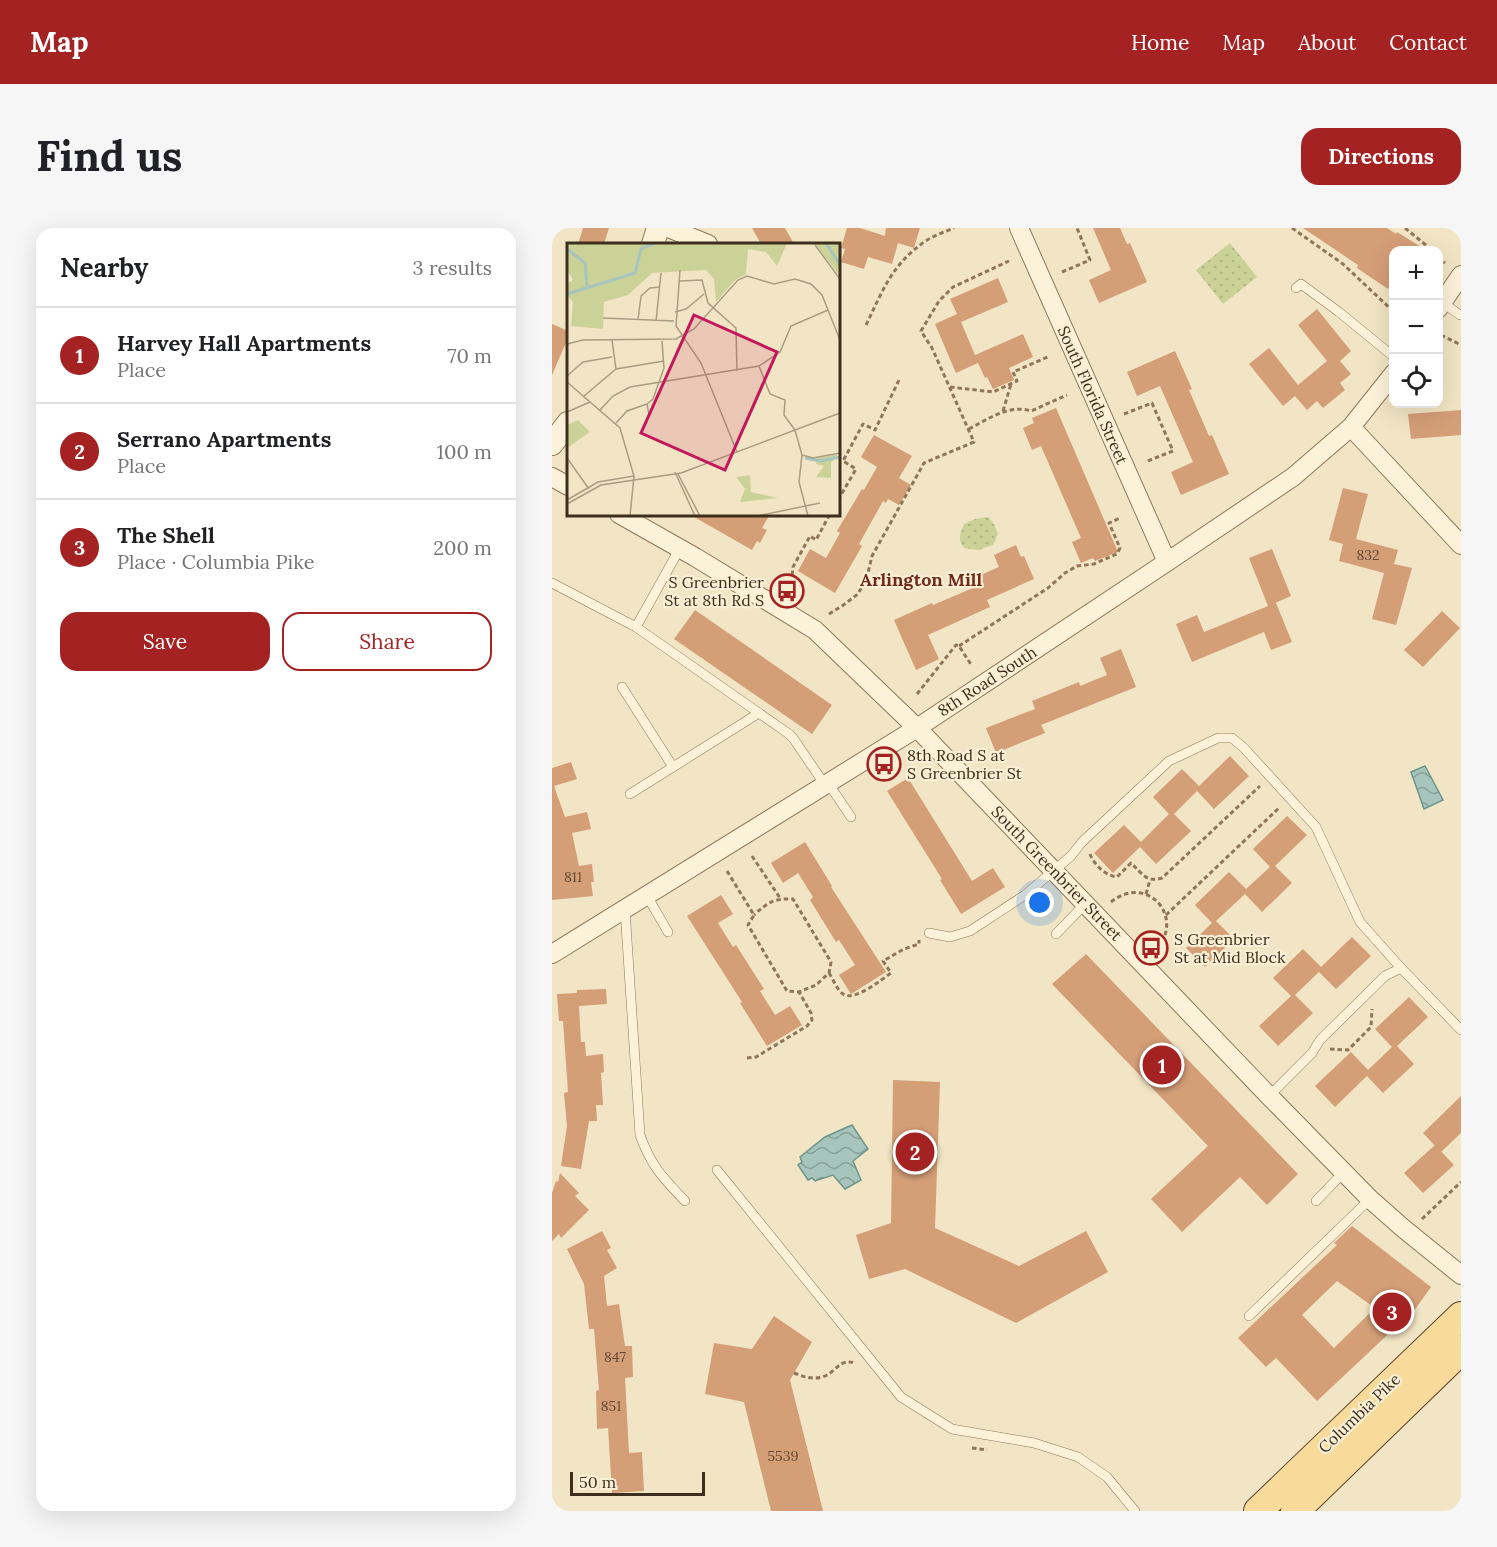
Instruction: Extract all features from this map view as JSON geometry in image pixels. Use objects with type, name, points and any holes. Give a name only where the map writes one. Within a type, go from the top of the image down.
[{"type":"main road","name":"Columbia Pike","points":[[1258,1511],[1455,1343]]},
{"type":"main road","name":"Columbia Pike","points":[[1295,1511],[1455,1343]]},
{"type":"street","points":[[653,243],[658,228]]},
{"type":"street","points":[[668,228],[706,243]]},
{"type":"street","name":"South Florida Street","points":[[1019,228],[1167,562]]},
{"type":"street","points":[[1443,303],[1461,275]]},
{"type":"street","name":"8th Road South","points":[[552,954],[917,728],[1293,477],[1351,428],[1389,379]]},
{"type":"street","points":[[552,444],[567,424]]},
{"type":"street","points":[[1351,428],[1461,545]]},
{"type":"street","points":[[552,477],[567,485]]},
{"type":"street","name":"South Greenbrier Street","points":[[623,516],[815,630],[917,728],[1370,1199],[1461,1275]]},
{"type":"lane","points":[[1296,288],[1301,284],[1390,354]]},
{"type":"lane","points":[[1443,307],[1460,315]]},
{"type":"lane","points":[[636,627],[680,548]]},
{"type":"lane","points":[[552,583],[636,627],[793,738],[851,817]]},
{"type":"lane","points":[[622,687],[673,767]]},
{"type":"lane","points":[[630,794],[759,713]]},
{"type":"lane","points":[[924,935],[950,937],[970,931],[1025,895],[1054,871],[1071,856],[1084,839],[1169,761],[1218,738],[1232,738],[1244,748],[1316,827],[1360,922],[1461,1030]]},
{"type":"lane","points":[[647,896],[668,932]]},
{"type":"lane","points":[[1056,934],[1086,903]]},
{"type":"lane","points":[[625,910],[640,1135],[647,1155],[660,1175],[685,1201]]},
{"type":"lane","points":[[1269,1096],[1312,1053],[1320,1040],[1385,976],[1401,968]]},
{"type":"lane","points":[[717,1170],[901,1397],[952,1429],[1034,1443],[1078,1457],[1107,1477],[1136,1511]]},
{"type":"lane","points":[[1316,1201],[1344,1172]]},
{"type":"lane","points":[[1249,1316],[1370,1199]]},
{"type":"path","points":[[866,325],[885,285],[896,268],[926,241],[954,228]]},
{"type":"path","points":[[1062,272],[1090,260],[1077,228]]},
{"type":"path","points":[[1292,228],[1343,264],[1389,307]]},
{"type":"path","points":[[1405,228],[1427,246]]},
{"type":"path","points":[[829,614],[858,594],[867,577],[872,556],[924,463],[974,442],[932,348],[921,331],[939,301],[952,287],[1009,261]]},
{"type":"path","points":[[1443,336],[1461,345]]},
{"type":"path","points":[[950,387],[993,392],[1017,381],[1013,372],[1050,356]]},
{"type":"path","points":[[840,497],[856,469],[843,461],[862,424],[875,430],[899,380]]},
{"type":"path","points":[[1003,412],[1011,384]]},
{"type":"path","points":[[969,429],[1008,410],[1022,408],[1031,411],[1067,395]]},
{"type":"path","points":[[1124,414],[1152,402],[1173,451],[1145,462]]},
{"type":"path","points":[[794,590],[793,567],[810,536],[816,540],[829,516]]},
{"type":"path","points":[[917,694],[956,645],[959,646],[1048,588],[1077,566],[1094,564],[1117,555],[1120,548],[1109,523],[1120,518]]},
{"type":"path","points":[[959,646],[972,666]]},
{"type":"path","points":[[1084,839],[1090,846],[1092,859],[1108,876],[1117,877],[1131,863],[1148,879],[1154,881],[1162,879],[1270,776]]},
{"type":"path","points":[[1166,915],[1289,798]]},
{"type":"path","points":[[752,856],[780,898]]},
{"type":"path","points":[[728,871],[754,915]]},
{"type":"path","points":[[1146,894],[1150,880]]},
{"type":"path","points":[[1111,902],[1121,894],[1136,892],[1146,894],[1160,904],[1166,915],[1168,928],[1164,941],[1156,950]]},
{"type":"path","points":[[780,898],[793,899],[831,962],[829,973],[816,985],[799,992],[787,991],[748,925],[765,904],[780,898]]},
{"type":"path","points":[[829,973],[841,993],[856,996],[891,973],[884,961],[904,949],[919,944],[924,935]]},
{"type":"path","points":[[747,1058],[756,1057],[807,1026],[812,1020],[811,1012],[799,992]]},
{"type":"path","points":[[1329,1049],[1348,1050],[1371,1027],[1373,1003]]},
{"type":"path","points":[[1422,1219],[1461,1182]]},
{"type":"green space","points":[[1230,243],[1257,277],[1223,304],[1196,270]]},
{"type":"green space","points":[[988,517],[998,534],[993,545],[978,550],[964,548],[960,534],[964,524]]},
{"type":"water","points":[[1425,766],[1443,800],[1424,809],[1411,772]]},
{"type":"water","points":[[852,1125],[868,1149],[853,1161],[861,1180],[845,1189],[833,1175],[815,1181],[812,1178],[808,1180],[798,1165],[802,1162],[800,1157],[825,1137]]},
{"type":"building","points":[[583,228],[609,228],[604,243],[578,243]]},
{"type":"building","points":[[752,228],[785,228],[793,243],[760,243]]},
{"type":"building","points":[[847,228],[860,228],[885,236],[886,228],[920,228],[914,248],[898,243],[892,264],[868,257],[864,269],[841,262],[845,249],[841,248]]},
{"type":"building","points":[[1093,228],[1120,228],[1127,244],[1130,243],[1147,282],[1099,303],[1089,280],[1111,270]]},
{"type":"building","points":[[1303,228],[1387,228],[1420,246],[1389,246],[1388,289],[1357,268],[1358,265]]},
{"type":"building","points":[[998,278],[1008,302],[961,322],[975,355],[1023,334],[1033,357],[1009,368],[1014,380],[993,389],[978,363],[956,373],[935,324],[957,314],[950,299]]},
{"type":"building","points":[[1317,309],[1351,351],[1340,361],[1351,374],[1340,383],[1345,390],[1323,408],[1317,401],[1307,410],[1295,396],[1283,406],[1249,364],[1269,348],[1298,385],[1327,361],[1298,325]]},
{"type":"building","points":[[552,324],[567,331],[567,340],[552,375]]},
{"type":"building","points":[[1175,351],[1209,436],[1212,435],[1229,474],[1181,495],[1171,472],[1193,462],[1160,386],[1137,396],[1127,372]]},
{"type":"building","points":[[1056,408],[1118,552],[1095,561],[1093,558],[1081,563],[1072,542],[1081,538],[1041,446],[1032,450],[1023,428],[1034,423],[1032,418]]},
{"type":"building","points":[[1461,410],[1461,435],[1411,439],[1408,414]]},
{"type":"building","points":[[874,435],[912,456],[899,478],[911,485],[899,505],[888,499],[886,503],[883,501],[859,544],[862,546],[835,593],[798,571],[810,549],[826,558],[840,533],[837,531],[877,467],[861,457]]},
{"type":"building","points":[[1343,488],[1368,494],[1356,539],[1398,550],[1394,564],[1412,568],[1396,625],[1372,619],[1384,573],[1339,561],[1343,544],[1329,540]]},
{"type":"building","points":[[692,516],[769,516],[762,528],[767,530],[760,543],[757,541],[752,550]]},
{"type":"building","points":[[1016,545],[1021,557],[1024,556],[1034,579],[987,600],[990,607],[928,635],[939,659],[916,670],[894,620],[980,585],[976,577],[999,567],[994,555]]},
{"type":"building","points":[[1272,549],[1291,596],[1275,603],[1292,642],[1271,650],[1264,632],[1192,662],[1176,624],[1197,615],[1204,632],[1268,606],[1249,558]]},
{"type":"building","points":[[695,610],[832,705],[812,734],[674,639]]},
{"type":"building","points":[[1442,611],[1460,628],[1423,667],[1404,650]]},
{"type":"building","points":[[1121,649],[1136,687],[1041,725],[1045,733],[996,753],[986,728],[1035,709],[1032,701],[1079,682],[1080,686],[1107,675],[1100,658]]},
{"type":"building","points":[[1230,756],[1249,776],[1214,809],[1197,791],[1174,814],[1191,831],[1156,864],[1140,847],[1113,873],[1094,853],[1124,825],[1141,842],[1169,814],[1153,797],[1182,769],[1199,786]]},
{"type":"building","points":[[571,762],[577,779],[554,786],[565,817],[587,812],[591,829],[572,833],[579,866],[592,864],[593,896],[552,900],[552,768]]},
{"type":"building","points":[[908,778],[972,881],[993,868],[1005,887],[961,914],[887,791]]},
{"type":"building","points":[[1287,816],[1307,835],[1275,866],[1292,883],[1262,912],[1245,894],[1216,921],[1234,939],[1205,967],[1186,948],[1212,923],[1195,905],[1229,872],[1246,889],[1270,867],[1253,849]]},
{"type":"building","points":[[805,842],[886,972],[851,994],[839,975],[855,965],[839,940],[836,942],[810,900],[813,897],[798,873],[783,883],[771,863]]},
{"type":"building","points":[[721,895],[733,914],[718,923],[733,947],[736,945],[764,989],[760,991],[775,1015],[790,1006],[802,1025],[767,1046],[687,916]]},
{"type":"building","points":[[1352,937],[1371,956],[1336,989],[1319,972],[1295,995],[1313,1013],[1278,1046],[1259,1026],[1291,996],[1273,978],[1303,949],[1321,967]]},
{"type":"building","points":[[1086,954],[1298,1174],[1267,1205],[1240,1177],[1182,1232],[1151,1199],[1208,1146],[1052,984]]},
{"type":"building","points":[[606,989],[607,1004],[579,1006],[581,1042],[585,1042],[586,1056],[603,1054],[604,1072],[601,1073],[603,1105],[596,1105],[597,1121],[589,1121],[581,1169],[561,1166],[567,1126],[564,1093],[568,1092],[563,1021],[559,1021],[557,994],[577,993],[577,990]]},
{"type":"building","points":[[1409,997],[1428,1017],[1397,1046],[1414,1064],[1383,1093],[1367,1076],[1335,1107],[1315,1086],[1351,1052],[1368,1070],[1392,1047],[1375,1029]]},
{"type":"building","points":[[893,1080],[940,1082],[935,1228],[1019,1266],[1086,1231],[1108,1272],[1016,1323],[905,1269],[869,1279],[856,1235],[891,1223]]},
{"type":"building","points":[[1461,1096],[1461,1133],[1441,1152],[1423,1133]]},
{"type":"building","points":[[1435,1145],[1454,1165],[1423,1193],[1404,1173]]},
{"type":"building","points":[[560,1173],[579,1193],[575,1196],[589,1210],[561,1238],[559,1234],[552,1241],[552,1193]]},
{"type":"building","points":[[1352,1226],[1431,1287],[1416,1308],[1317,1401],[1276,1358],[1266,1367],[1238,1338],[1337,1245],[1334,1243]],"holes":[[[1337,1281],[1375,1308],[1334,1348],[1302,1315]]]},
{"type":"building","points":[[602,1231],[611,1248],[607,1250],[617,1268],[604,1276],[607,1306],[619,1304],[625,1346],[632,1346],[633,1377],[625,1378],[629,1453],[642,1452],[644,1491],[612,1493],[608,1428],[597,1429],[596,1391],[599,1390],[594,1329],[589,1329],[584,1284],[567,1249]]},
{"type":"building","points":[[774,1316],[812,1342],[790,1380],[823,1511],[771,1511],[744,1402],[705,1394],[714,1343],[752,1349]]},
{"type":"place","name":"S Greenbrier St at 8th Rd S","points":[[787,591]]},
{"type":"place","name":"8th Road S at S Greenbrier St","points":[[884,764]]},
{"type":"place","name":"S Greenbrier St at Mid Block","points":[[1151,948]]},
{"type":"place","name":"Harvey Hall Apartments","points":[[1162,1065]]},
{"type":"place","name":"Serrano Apartments","points":[[915,1152]]},
{"type":"place","name":"The Shell","points":[[1392,1312]]},
{"type":"district","name":"Arlington Mill","points":[[921,580]]}]
